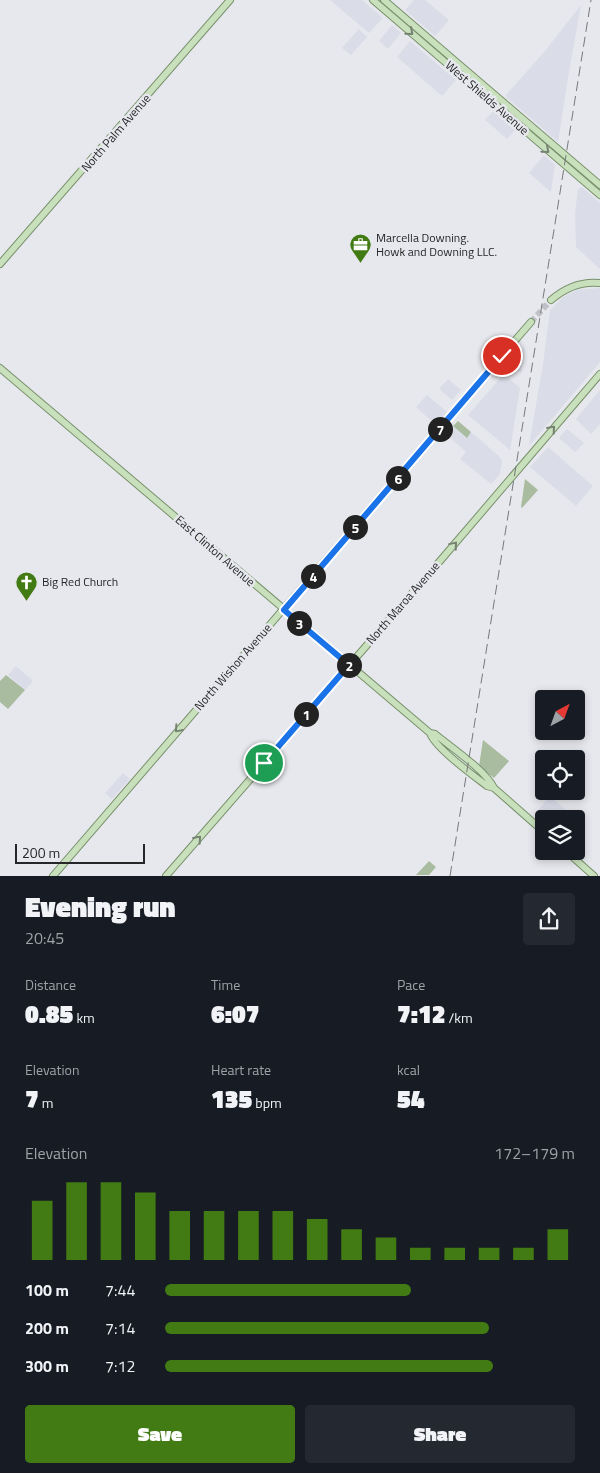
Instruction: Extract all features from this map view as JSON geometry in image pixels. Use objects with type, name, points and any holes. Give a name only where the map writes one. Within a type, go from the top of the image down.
[{"type":"main road","name":"North Palm Avenue","points":[[0,264],[230,0]]},
{"type":"main road","name":"West Shields Avenue","points":[[373,0],[600,195]]},
{"type":"main road","name":"West Shields Avenue","points":[[384,0],[600,184]]},
{"type":"main road","points":[[552,300],[565,290],[578,284],[586,282],[600,283]]},
{"type":"main road","name":"North Wishon Avenue","points":[[53,876],[155,755],[284,610],[531,322]]},
{"type":"main road","name":"East Clinton Avenue","points":[[0,368],[349,665],[430,733],[435,734],[490,780],[494,788],[535,824]]},
{"type":"main road","name":"North Maroa Avenue","points":[[166,876],[600,374]]},
{"type":"main road","name":"East Clinton Avenue","points":[[430,733],[432,738],[446,752],[487,786],[494,788]]},
{"type":"main road","points":[[446,752],[451,752],[468,762]]},
{"type":"main road","points":[[576,860],[594,876]]},
{"type":"shaded area","points":[[330,0],[362,0],[382,19],[369,33]]},
{"type":"shaded area","points":[[414,0],[425,0],[449,20],[435,36],[405,10]]},
{"type":"shaded area","points":[[581,5],[558,142],[507,98],[506,95],[545,51]]},
{"type":"shaded area","points":[[392,25],[401,33],[388,49],[379,41]]},
{"type":"shaded area","points":[[359,29],[367,37],[351,55],[342,48]]},
{"type":"shaded area","points":[[410,41],[456,80],[442,96],[397,57]]},
{"type":"shaded area","points":[[492,112],[495,112],[515,130],[507,139],[485,120]]},
{"type":"shaded area","points":[[544,155],[555,165],[551,192],[529,173]]},
{"type":"shaded area","points":[[582,187],[600,203],[600,269],[576,247],[575,213],[578,189]]},
{"type":"shaded area","points":[[600,288],[600,362],[529,446],[550,310],[563,297],[577,290]]},
{"type":"shaded area","points":[[525,347],[521,373],[510,364]]},
{"type":"shaded area","points":[[504,374],[520,388],[510,450],[468,415]]},
{"type":"shaded area","points":[[448,379],[461,390],[452,400],[439,389]]},
{"type":"shaded area","points":[[600,390],[600,424],[591,434],[576,419]]},
{"type":"shaded area","points":[[427,395],[447,412],[436,425],[416,407]]},
{"type":"shaded area","points":[[453,426],[466,438],[471,432],[499,456],[502,461],[500,474],[491,484],[460,459],[466,452],[446,434]]},
{"type":"shaded area","points":[[567,429],[584,443],[575,452],[559,438]]},
{"type":"shaded area","points":[[548,447],[593,486],[576,506],[530,467]]},
{"type":"shaded area","points":[[16,666],[33,681],[25,690],[8,675]]},
{"type":"shaded area","points":[[123,773],[130,779],[112,799],[105,793]]},
{"type":"shaded area","points":[[547,800],[555,800],[565,809],[564,810],[538,810]]},
{"type":"green space","points":[[458,421],[471,432],[467,438],[453,426]]},
{"type":"green space","points":[[525,479],[538,490],[522,508],[521,507]]},
{"type":"green space","points":[[6,675],[25,690],[8,709],[0,702],[0,681]]},
{"type":"green space","points":[[483,740],[509,761],[494,778],[479,766]]},
{"type":"green space","points":[[429,861],[436,867],[429,875],[416,875]]},
{"type":"tunnel","points":[[531,322],[551,300]]},
{"type":"railway","points":[[450,876],[591,0]]},
{"type":"place","name":"Marcella Downing. Howk and Downing LLC.","points":[[360,264]]},
{"type":"place","name":"Big Red Church","points":[[26,601]]},
{"type":"route","points":[[264,763],[349,665],[284,610],[502,356]]}]
